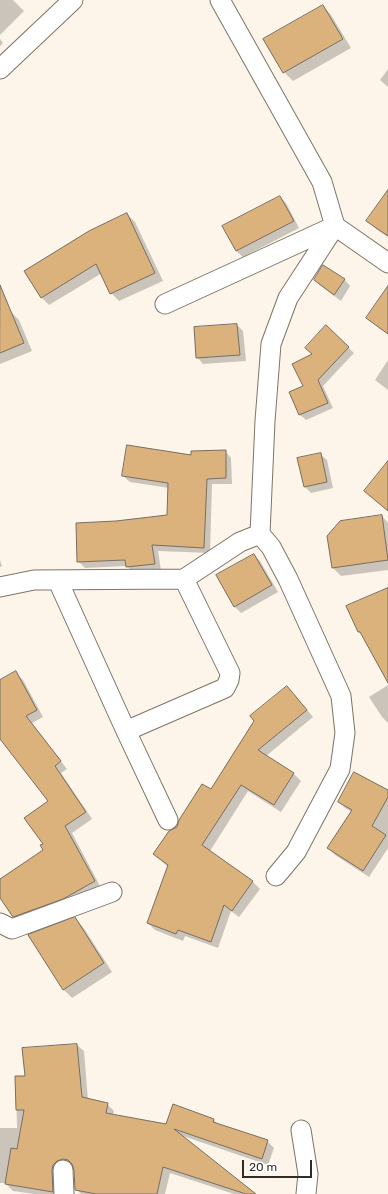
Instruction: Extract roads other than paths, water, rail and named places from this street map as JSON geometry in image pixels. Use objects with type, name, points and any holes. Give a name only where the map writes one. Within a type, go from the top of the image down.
[{"type":"street","points":[[0,69],[73,0]]},
{"type":"street","points":[[220,0],[322,182],[335,226],[388,263]]},
{"type":"street","points":[[165,304],[335,226]]},
{"type":"street","points":[[276,876],[296,852],[340,769],[345,733],[341,696],[288,579],[271,547],[260,534],[265,421],[271,344],[278,321],[288,298],[335,226]]},
{"type":"street","points":[[0,588],[34,580],[184,579],[240,542],[260,534]]},
{"type":"street","points":[[126,731],[225,688],[229,680],[230,672],[184,579]]},
{"type":"street","points":[[58,581],[168,820]]},
{"type":"street","points":[[0,923],[12,929],[112,892]]},
{"type":"street","points":[[301,1130],[308,1174],[306,1194]]},
{"type":"street","points":[[64,1170],[64,1194]]}]
